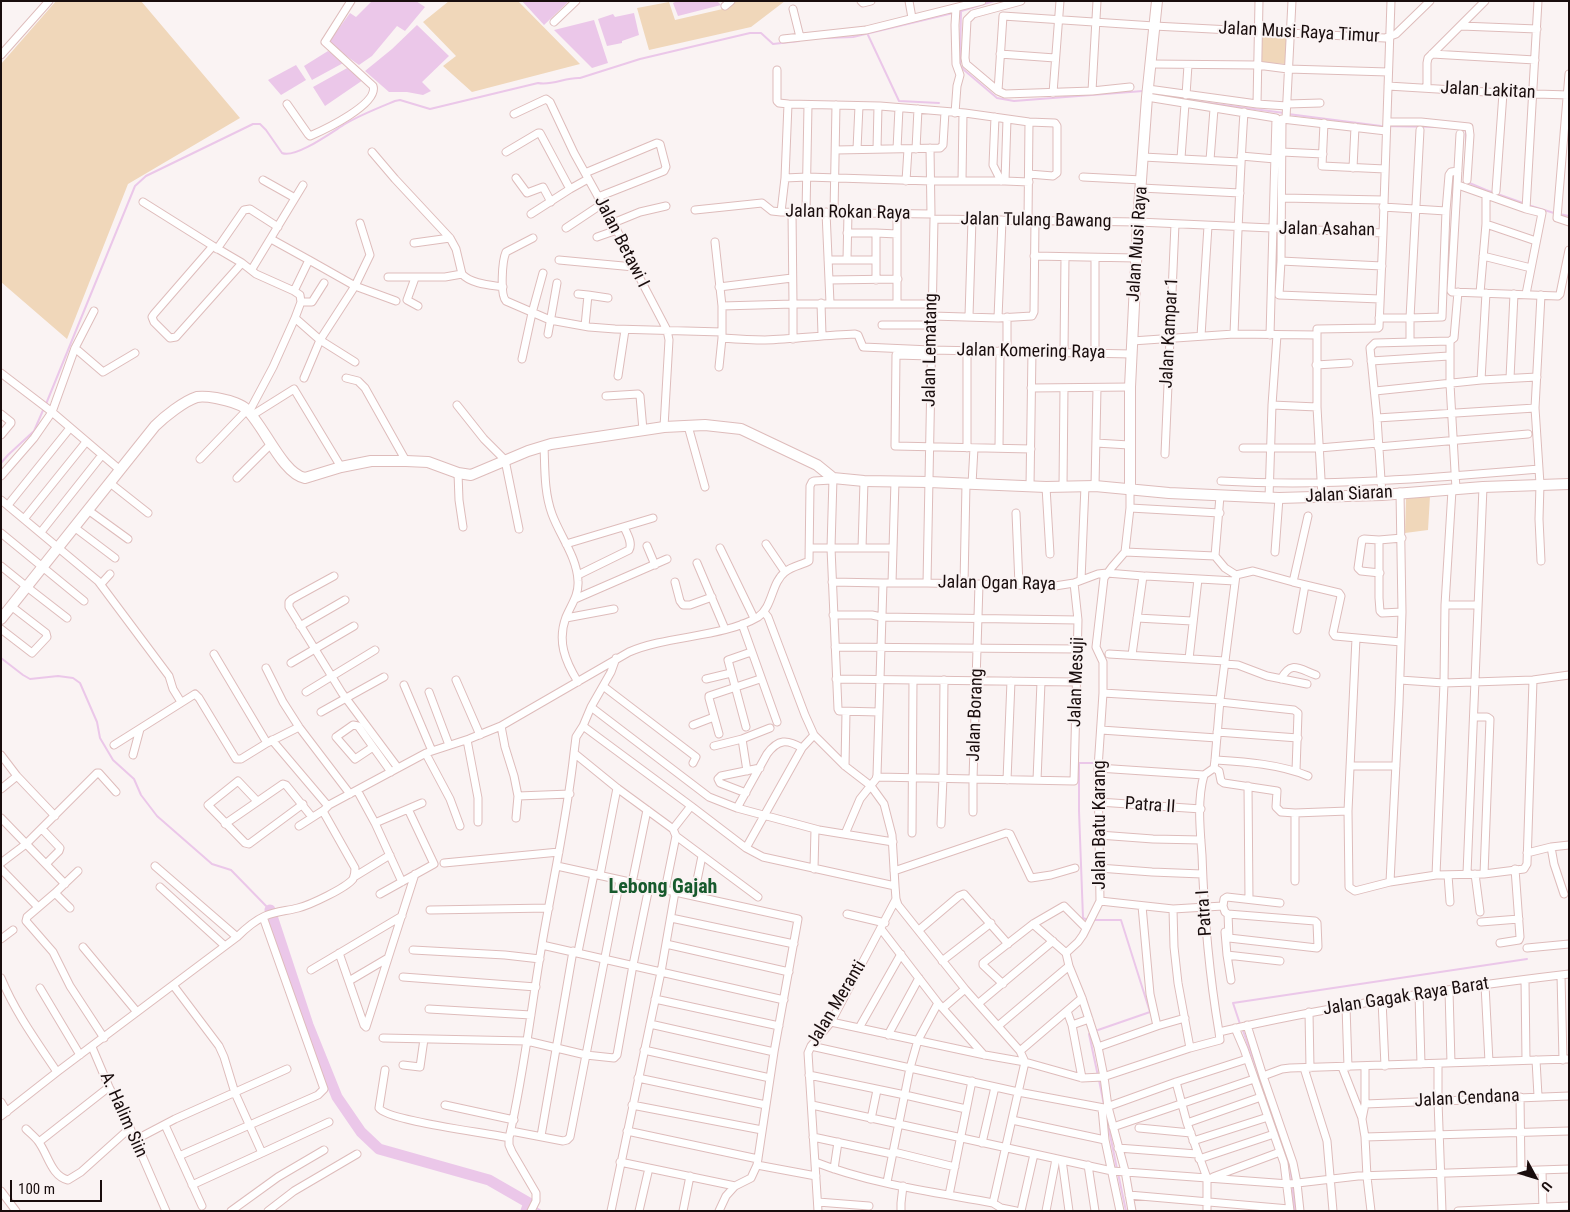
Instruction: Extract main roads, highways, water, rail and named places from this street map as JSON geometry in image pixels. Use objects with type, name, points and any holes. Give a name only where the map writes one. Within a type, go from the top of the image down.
[{"type":"waterway","points":[[958,12],[994,1]]},
{"type":"waterway","points":[[961,11],[960,65],[997,98],[1014,101],[1143,91]]},
{"type":"waterway","points":[[826,38],[853,37],[953,13]]},
{"type":"waterway","points":[[46,404],[135,186],[146,176],[253,124],[260,124],[282,153],[288,154],[304,149],[351,121],[395,101],[400,100],[430,109],[538,83],[543,84],[580,78],[640,59],[750,33],[761,33],[773,44],[799,41]]},
{"type":"waterway","points":[[868,35],[899,101],[939,103]]},
{"type":"waterway","points":[[1150,93],[1160,96]]},
{"type":"waterway","points":[[1194,101],[1284,113]]},
{"type":"waterway","points":[[1288,114],[1381,126],[1438,127]]},
{"type":"waterway","points":[[1464,129],[1466,132],[1466,151]]},
{"type":"waterway","points":[[1467,182],[1523,203]]},
{"type":"waterway","points":[[1528,205],[1554,213]]},
{"type":"waterway","points":[[1559,214],[1569,216]]},
{"type":"waterway","points":[[1277,255],[1277,264]]},
{"type":"waterway","points":[[1,463],[34,431],[44,408]]},
{"type":"waterway","points":[[1,658],[30,679],[58,676],[73,678],[80,683],[97,722],[100,738],[113,760],[134,779],[141,795],[157,816],[212,864],[231,870],[270,910]]},
{"type":"waterway","points":[[1088,920],[1083,918],[1079,763],[1095,763]]},
{"type":"waterway","points":[[270,910],[308,1025],[337,1097],[361,1132],[379,1149],[489,1180],[529,1203],[526,1211]]},
{"type":"waterway","points":[[1093,920],[1121,920],[1150,1012],[1098,1030]]},
{"type":"waterway","points":[[1240,1024],[1233,1003],[1527,959]]},
{"type":"waterway","points":[[1242,1028],[1265,1092]]},
{"type":"waterway","points":[[1089,1034],[1098,1076]]},
{"type":"waterway","points":[[1099,1080],[1104,1105]]},
{"type":"waterway","points":[[1106,1115],[1117,1169]]},
{"type":"waterway","points":[[1290,1165],[1295,1211]]},
{"type":"waterway","points":[[1118,1173],[1126,1211]]},
{"type":"waterway","points":[[529,1203],[541,1211]]},
{"type":"district","name":"Lebong Gajah","points":[[663,888]]}]
